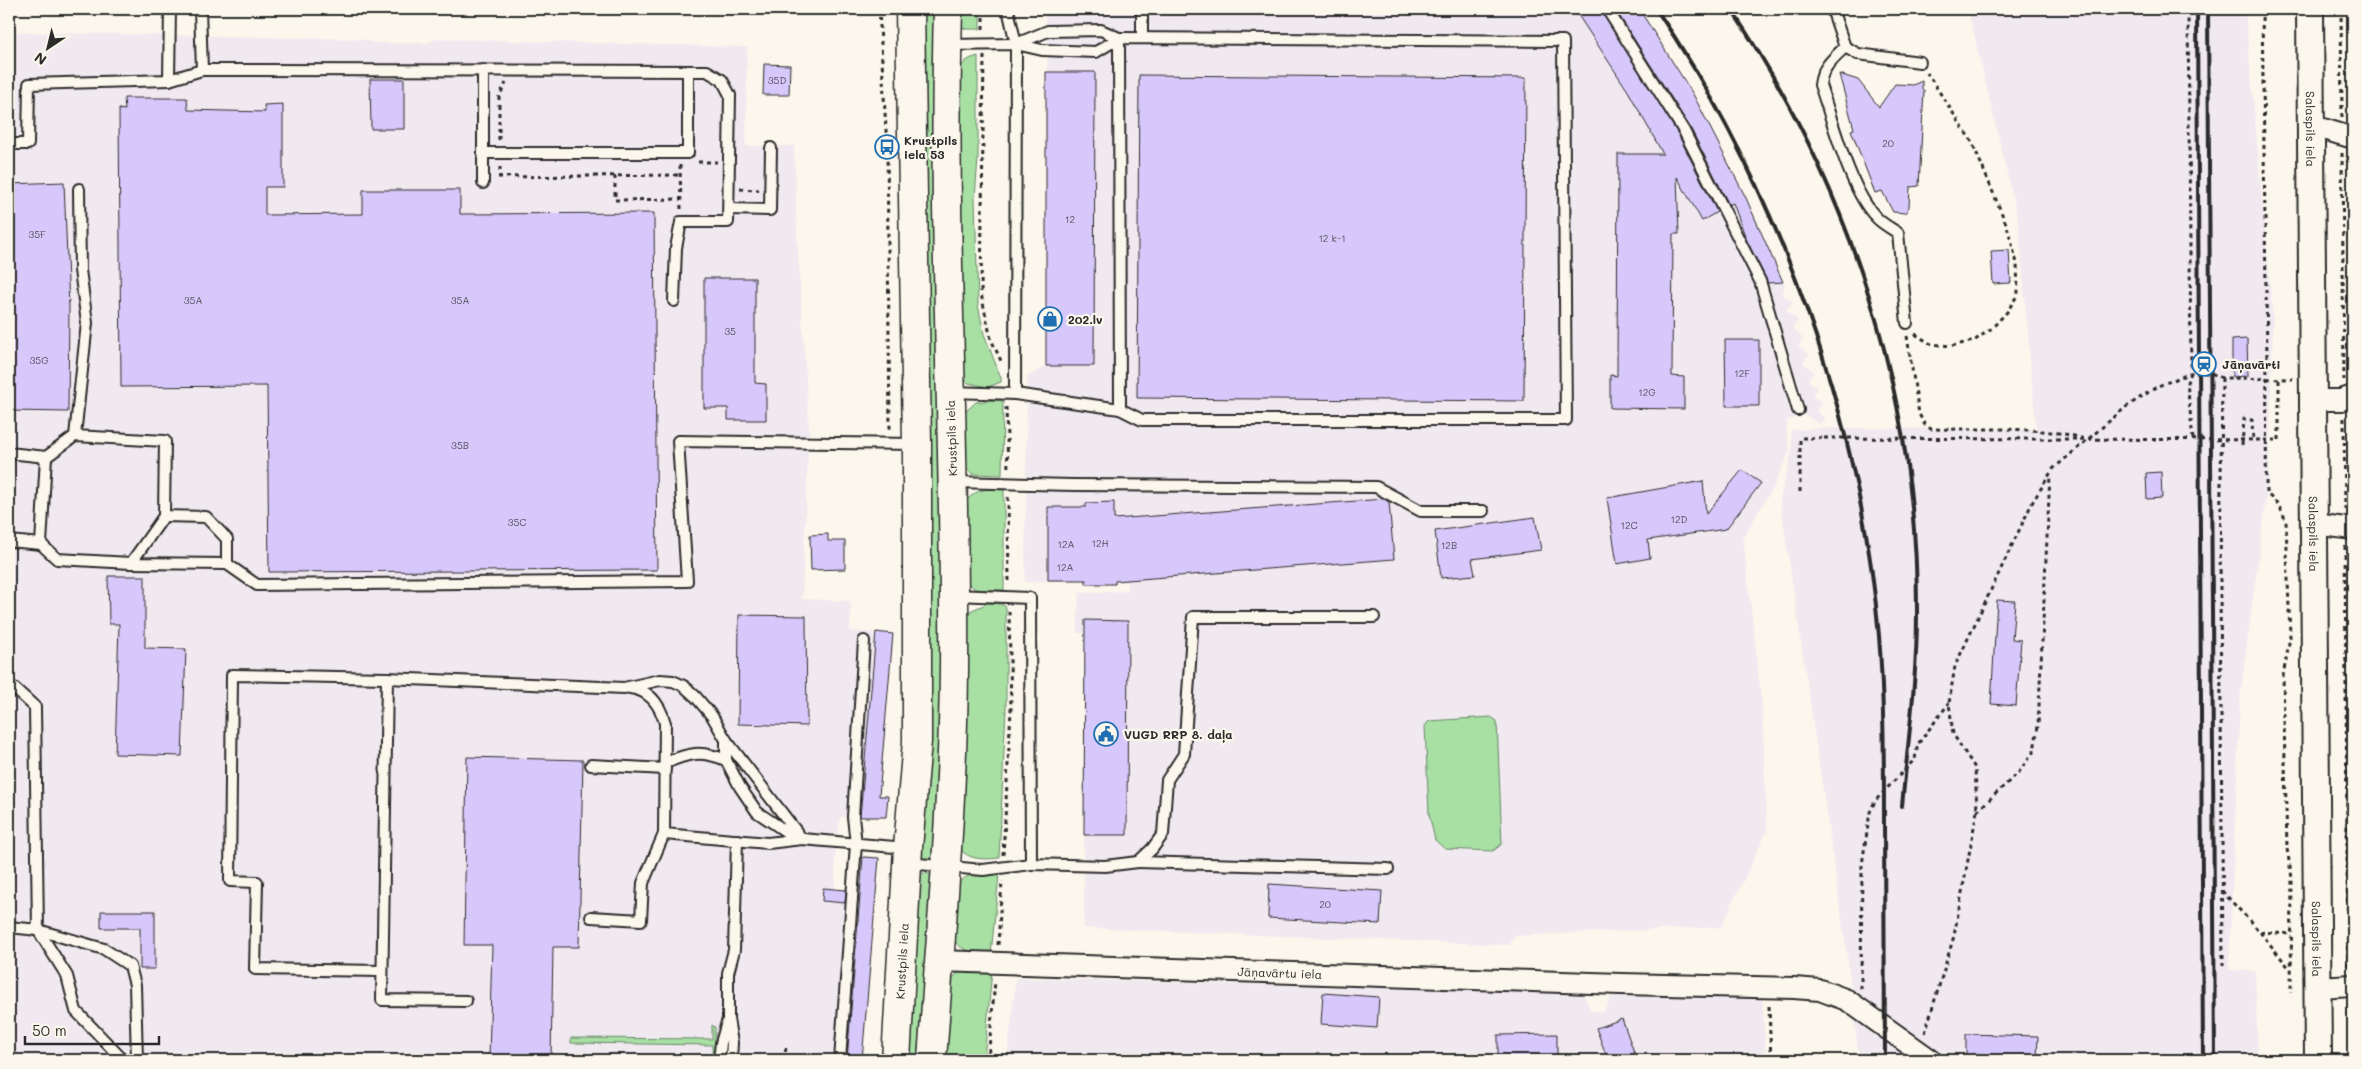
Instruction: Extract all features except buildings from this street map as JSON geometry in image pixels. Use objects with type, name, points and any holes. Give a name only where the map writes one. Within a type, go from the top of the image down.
[{"type":"main road","name":"Krustpils iela","points":[[896,1060],[907,855],[917,741],[916,444],[910,9]]},
{"type":"main road","name":"Krustpils iela","points":[[932,1060],[947,866],[954,670],[945,123],[948,9]]},
{"type":"street","name":"Salaspils iela","points":[[2310,9],[2318,1060]]},
{"type":"street","points":[[2310,125],[2353,138]]},
{"type":"street","points":[[2312,400],[2341,400],[2353,396]]},
{"type":"street","points":[[2315,524],[2353,529]]},
{"type":"street","name":"Jāņavārtu iela","points":[[939,961],[1820,990],[1847,1000],[1925,1056]]},
{"type":"street","points":[[2318,987],[2353,986]]},
{"type":"lane","points":[[169,80],[170,9]]},
{"type":"lane","points":[[200,9],[202,70]]},
{"type":"lane","points":[[1008,9],[1016,44],[1010,394]]},
{"type":"lane","points":[[1142,9],[1142,38]]},
{"type":"lane","points":[[1607,9],[1684,131],[1760,281],[1798,410]]},
{"type":"lane","points":[[1832,9],[1845,47],[1858,54],[1920,62]]},
{"type":"lane","points":[[950,392],[1010,394],[1120,410],[1142,420],[1566,420],[1563,42],[1119,38],[1101,30],[1048,30],[1016,44]]},
{"type":"lane","points":[[947,45],[984,46],[1016,44],[1042,50],[1096,52],[1119,38]]},
{"type":"lane","points":[[1119,38],[1120,410]]},
{"type":"lane","points":[[1845,47],[1828,63],[1821,74],[1820,85],[1861,196],[1876,218],[1898,233],[1907,323]]},
{"type":"lane","points":[[9,144],[28,144],[29,84],[169,80],[202,70],[707,71],[722,80],[730,95],[728,222],[681,222],[676,248],[674,301]]},
{"type":"lane","points":[[483,70],[483,180]]},
{"type":"lane","points":[[483,153],[688,153],[688,70]]},
{"type":"lane","points":[[728,209],[770,210],[771,148]]},
{"type":"lane","points":[[75,436],[87,323],[80,270],[79,189]]},
{"type":"lane","points":[[9,453],[46,457],[75,436],[165,441],[164,516],[131,563]]},
{"type":"lane","points":[[9,542],[41,544],[57,559],[131,563],[227,564],[257,585],[687,581],[678,441],[916,444]]},
{"type":"lane","points":[[41,544],[46,457]]},
{"type":"lane","points":[[952,482],[1008,482],[1073,486],[1376,487],[1422,511],[1483,511]]},
{"type":"lane","points":[[164,516],[206,516],[227,539],[227,564]]},
{"type":"lane","points":[[953,595],[1030,598],[1031,864]]},
{"type":"lane","points":[[1138,862],[1152,849],[1163,834],[1166,780],[1184,754],[1192,617],[1374,618]]},
{"type":"lane","points":[[840,1060],[856,844],[853,817],[864,641]]},
{"type":"lane","points":[[382,971],[256,969],[256,882],[230,881],[232,675],[386,678],[624,688],[638,689],[652,698],[661,708],[665,723],[664,834],[643,883],[641,920],[591,917]]},
{"type":"lane","points":[[386,678],[382,1000],[466,1001]]},
{"type":"lane","points":[[624,688],[660,680],[673,681],[684,686],[712,716],[726,740],[802,839]]},
{"type":"lane","points":[[9,688],[14,688],[35,707],[38,930],[67,976],[76,1011],[124,1060]]},
{"type":"lane","points":[[726,740],[726,760],[740,787],[757,812],[791,835],[802,839]]},
{"type":"lane","points":[[591,765],[665,766],[688,754],[710,754],[726,760]]},
{"type":"lane","points":[[664,834],[768,843],[802,839],[856,844],[947,866],[982,870],[1031,864],[1105,866],[1138,862],[1388,869]]},
{"type":"lane","points":[[731,1060],[732,1043],[728,1019],[728,973],[734,950],[737,840]]},
{"type":"lane","points":[[9,927],[38,930],[104,949],[130,966],[135,985],[137,1060]]},
{"type":"lane","points":[[719,1060],[720,1043],[728,1019]]},
{"type":"path","points":[[576,9],[879,10],[887,147],[890,443]]},
{"type":"path","points":[[983,9],[981,294],[991,339],[1005,371],[1010,394],[1008,482],[1011,710],[997,964],[988,1060]]},
{"type":"path","points":[[2188,9],[2191,373],[2186,382],[2193,439]]},
{"type":"path","points":[[2262,9],[2267,379],[2266,493],[2279,505],[2286,521],[2290,638],[2283,676],[2287,849],[2292,878],[2290,993]]},
{"type":"path","points":[[1907,323],[1917,337],[1931,344],[1951,346],[1974,341],[1992,328],[2007,312],[2018,294],[2017,263],[2007,226],[1972,142],[1920,62]]},
{"type":"path","points":[[717,161],[717,171]]},
{"type":"path","points":[[483,180],[680,175]]},
{"type":"path","points":[[615,176],[615,200],[681,199]]},
{"type":"path","points":[[681,210],[690,211]]},
{"type":"path","points":[[1907,323],[1906,329],[1920,414],[1924,425],[1931,430],[2016,430],[2069,434],[2087,440]]},
{"type":"path","points":[[1800,492],[1800,438],[2193,439],[2279,440],[2279,379],[2222,378],[2211,373],[2191,373],[2158,386],[2126,407],[2087,440],[2053,469],[2032,503],[1955,666],[1949,703],[1953,734],[1974,768],[1977,811],[1954,936],[1925,1056]]},
{"type":"path","points":[[2222,378],[2220,605],[2222,965]]},
{"type":"path","points":[[2242,445],[2244,419],[2252,420],[2253,440]]},
{"type":"path","points":[[2344,444],[2353,442]]},
{"type":"path","points":[[1977,811],[2019,772],[2034,751],[2039,708],[2050,475]]},
{"type":"path","points":[[2346,643],[2353,644]]},
{"type":"path","points":[[1861,1009],[1862,865],[1870,812],[1875,801],[1915,759],[1918,744],[1949,703]]},
{"type":"path","points":[[2347,789],[2353,789]]},
{"type":"path","points":[[2222,891],[2260,932],[2291,970]]},
{"type":"path","points":[[2260,932],[2292,934]]},
{"type":"path","points":[[1768,987],[1772,1060]]},
{"type":"path","points":[[785,1060],[786,1044]]},
{"type":"shaded area","points":[[1046,9],[1639,9],[1693,94],[1746,198],[1785,286],[1781,294],[1793,302],[1786,311],[1798,320],[1792,329],[1803,338],[1798,346],[1809,354],[1803,363],[1814,372],[1808,380],[1817,387],[1812,395],[1822,403],[1816,411],[1825,418],[1820,425],[1806,415],[1787,420],[1787,437],[1790,450],[1774,486],[1743,537],[1762,705],[1767,831],[1721,927],[1514,936],[1509,945],[1084,928],[1084,835],[1127,835],[1128,621],[1085,620],[1085,633],[1077,633],[1079,593],[1128,591],[1126,580],[1115,584],[1086,584],[1085,580],[1025,582],[1027,377],[1046,366],[1048,31],[1045,26]]},
{"type":"shaded area","points":[[1968,9],[2245,9],[2273,320],[2269,476],[2240,698],[2229,970],[2255,971],[2258,1060],[1859,1060],[1847,954],[1780,499],[1792,451],[1791,430],[1822,428],[2036,429],[2018,219]]},
{"type":"shaded area","points":[[9,32],[363,39],[373,43],[426,43],[437,39],[747,47],[746,146],[794,146],[797,234],[809,429],[802,599],[851,601],[850,631],[893,634],[879,795],[888,796],[886,817],[840,817],[835,856],[835,889],[860,893],[863,857],[879,858],[862,1060],[9,1060]]},
{"type":"shaded area","points":[[1016,978],[1583,993],[1590,1010],[1604,1012],[1611,996],[1762,993],[1766,1060],[1007,1060]]},
{"type":"green space","points":[[920,9],[935,9],[943,723],[935,861],[921,860]]},
{"type":"green space","points":[[957,9],[980,9],[980,29],[965,29],[960,24]]},
{"type":"green space","points":[[978,56],[978,158],[975,198],[978,305],[984,334],[1001,378],[1001,382],[988,387],[968,383],[963,377],[958,72],[966,61]]},
{"type":"green space","points":[[1003,401],[1002,475],[972,474],[962,462],[963,414],[976,402]]},
{"type":"green space","points":[[991,489],[1004,490],[1004,590],[977,590],[966,582],[965,503],[976,493]]},
{"type":"green space","points":[[988,603],[1001,604],[1006,607],[1006,708],[999,858],[986,859],[969,856],[956,843],[965,618],[970,611]]},
{"type":"green space","points":[[1491,717],[1497,721],[1502,844],[1493,851],[1445,849],[1435,840],[1429,814],[1425,726],[1429,721]]},
{"type":"green space","points":[[921,873],[931,874],[934,879],[920,1060],[907,1060],[918,877]]},
{"type":"green space","points":[[976,874],[999,875],[991,954],[962,948],[955,940],[953,933],[952,914],[956,888],[963,879]]},
{"type":"green space","points":[[968,968],[992,970],[984,1060],[942,1060],[951,980],[958,973]]},
{"type":"green space","points":[[712,1025],[715,1027],[715,1056],[712,1058],[712,1045],[571,1043],[571,1038],[712,1039]]},
{"type":"railway","points":[[1656,9],[1700,78],[1740,152],[1775,229],[1807,309],[1833,390],[1854,472],[1869,555],[1881,659],[1884,753],[1885,1060]]},
{"type":"railway","points":[[1731,9],[1773,77],[1811,149],[1843,222],[1869,297],[1890,374],[1905,453],[1914,533],[1917,614],[1914,686],[1902,806]]},
{"type":"railway","points":[[2197,9],[2203,1060]]},
{"type":"railway","points":[[2208,9],[2215,1060]]},
{"type":"place","name":"Krustpils iela 53","points":[[887,147]]},
{"type":"place","name":"202.lv","points":[[1050,319]]},
{"type":"place","name":"Jāņavārti","points":[[2204,364]]},
{"type":"place","name":"VUGD RRP 8. daļa","points":[[1106,734]]}]
